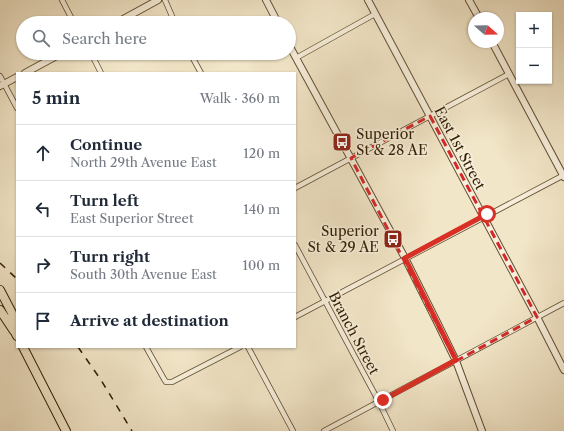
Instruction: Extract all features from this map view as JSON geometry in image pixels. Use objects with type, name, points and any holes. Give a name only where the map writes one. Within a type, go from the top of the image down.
[{"type":"highway","points":[[0,290],[12,313],[16,334]]},
{"type":"highway","points":[[0,310],[16,334]]},
{"type":"highway","points":[[24,348],[66,431]]},
{"type":"street","points":[[62,0],[70,16]]},
{"type":"street","points":[[129,16],[158,0]]},
{"type":"street","points":[[165,0],[172,16]]},
{"type":"street","points":[[266,0],[274,16]]},
{"type":"street","name":"East 1st Street","points":[[368,0],[564,370]]},
{"type":"street","points":[[469,0],[476,12]]},
{"type":"street","points":[[375,14],[296,58],[405,258],[456,360],[482,431]]},
{"type":"street","points":[[296,316],[483,217],[564,176],[495,48]]},
{"type":"street","points":[[27,72],[49,60]]},
{"type":"street","points":[[94,60],[100,72]]},
{"type":"street","points":[[194,60],[200,72]]},
{"type":"street","points":[[296,187],[509,74]]},
{"type":"street","points":[[0,76],[2,85],[16,106]]},
{"type":"street","points":[[2,85],[16,78]]},
{"type":"street","name":"Branch Street","points":[[296,247],[393,431]]},
{"type":"street","points":[[324,431],[564,303]]},
{"type":"street","points":[[147,348],[163,378],[168,382],[174,382],[238,348]]},
{"type":"street","points":[[249,348],[293,431]]},
{"type":"highlighted area","points":[[430,116],[537,317],[456,361],[351,158]]},
{"type":"railway","points":[[0,263],[16,278]]},
{"type":"railway","points":[[79,348],[101,380],[132,431]]},
{"type":"place","name":"Superior St & 28 AE","points":[[342,142]]},
{"type":"place","name":"Superior St & 29 AE","points":[[393,239]]},
{"type":"route","points":[[383,400],[456,360],[405,258],[487,214]]}]
